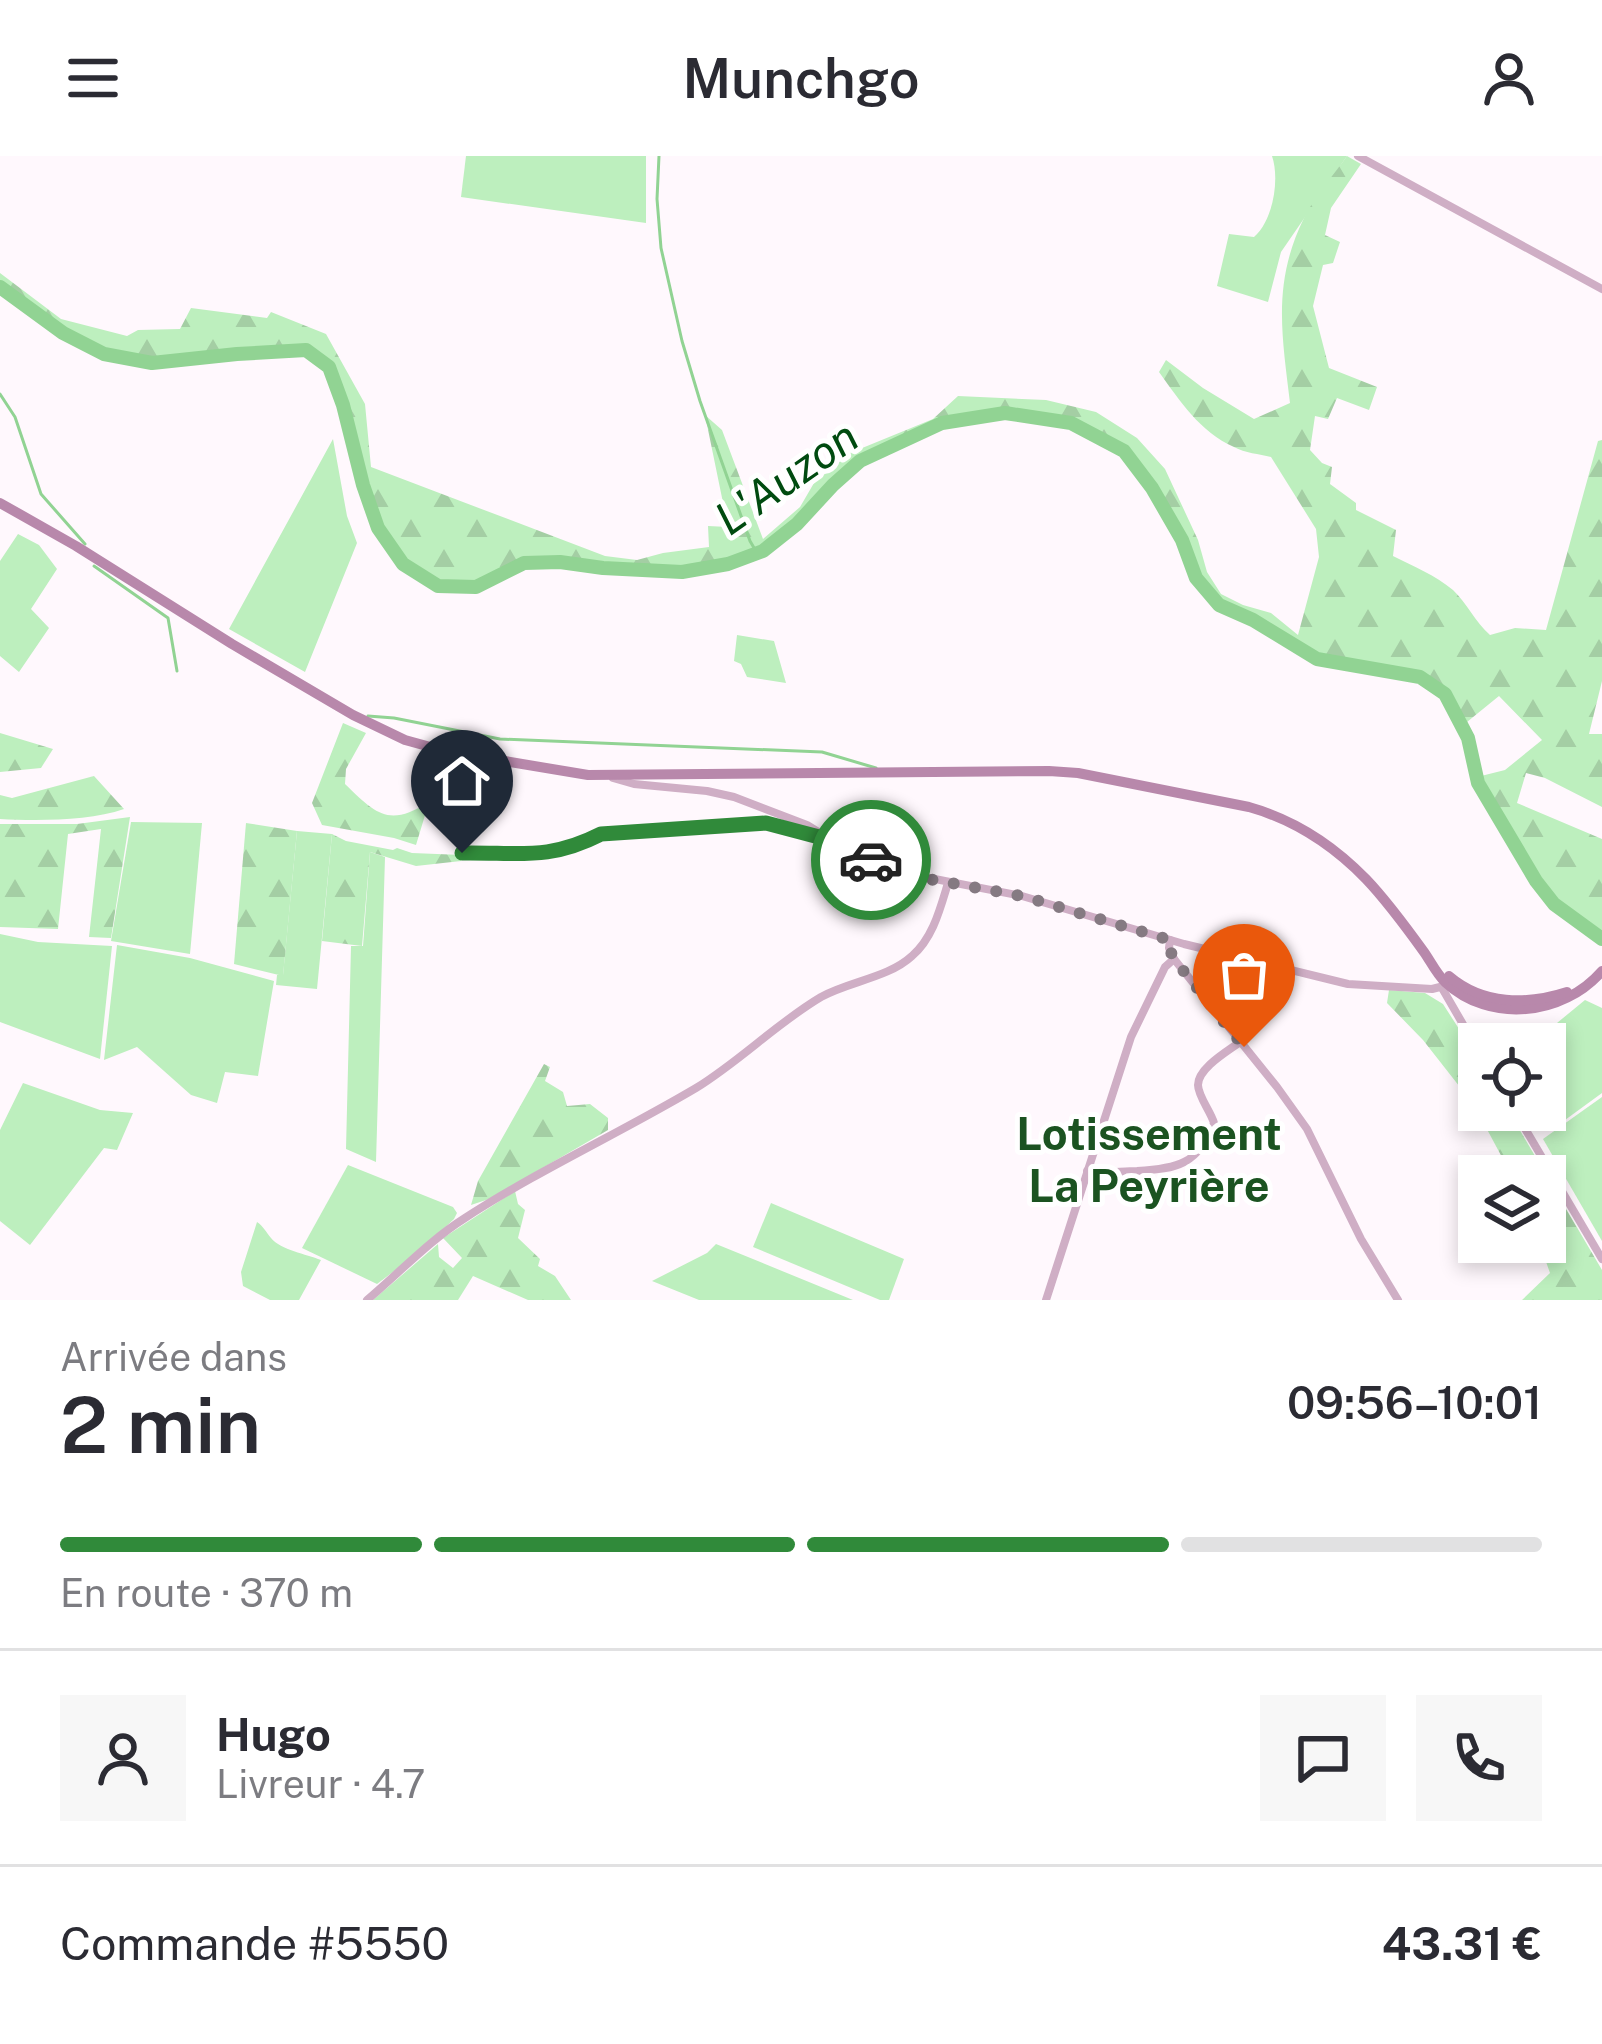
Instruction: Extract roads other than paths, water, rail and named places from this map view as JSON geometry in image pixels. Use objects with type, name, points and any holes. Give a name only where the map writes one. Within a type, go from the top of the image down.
[{"type":"main road","points":[[0,503],[289,679],[388,733],[445,752],[606,776],[1078,773],[1270,813],[1318,838],[1367,881],[1447,983],[1472,1000],[1529,1009],[1569,998],[1602,971]]},
{"type":"main road","points":[[1447,983],[1515,1001],[1541,999],[1567,992],[1602,971]]},
{"type":"street","points":[[1358,156],[1602,289]]},
{"type":"street","points":[[606,776],[634,784],[707,791],[760,805],[836,843]]},
{"type":"street","points":[[462,853],[546,854],[601,834],[748,822],[783,826],[836,843],[894,871],[1022,896],[1170,940],[1348,983],[1432,989],[1447,983],[1466,1023]]},
{"type":"street","points":[[367,1300],[461,1220],[698,1087],[819,998],[907,961],[933,928],[947,884]]},
{"type":"street","points":[[1170,940],[1174,959],[1306,1130],[1397,1300]]},
{"type":"street","points":[[1046,1300],[1131,1036],[1174,959]]},
{"type":"street","points":[[1087,1171],[1172,1169],[1192,1157],[1214,1123],[1199,1080],[1240,1042]]},
{"type":"street","points":[[1526,1131],[1602,1259]]},
{"type":"waterway","points":[[659,156],[661,248],[682,341],[757,553]]},
{"type":"waterway","name":"L'Auzon","points":[[0,287],[63,333],[104,354],[152,363],[306,350],[329,367],[378,528],[403,564],[438,586],[476,587],[524,563],[682,572],[728,564],[763,551],[860,461],[942,423],[1005,413],[1071,423],[1124,451],[1182,540],[1196,578],[1219,605],[1317,659],[1420,677],[1445,694],[1468,738],[1478,783],[1536,881],[1554,904],[1602,939]]},
{"type":"waterway","points":[[0,394],[15,417],[41,494],[85,544]]},
{"type":"waterway","points":[[94,566],[168,618],[177,671]]},
{"type":"waterway","points":[[368,716],[500,739],[822,752],[876,768]]},
{"type":"district","name":"Lotissement La Peyrière","points":[[1149,1159]]}]
